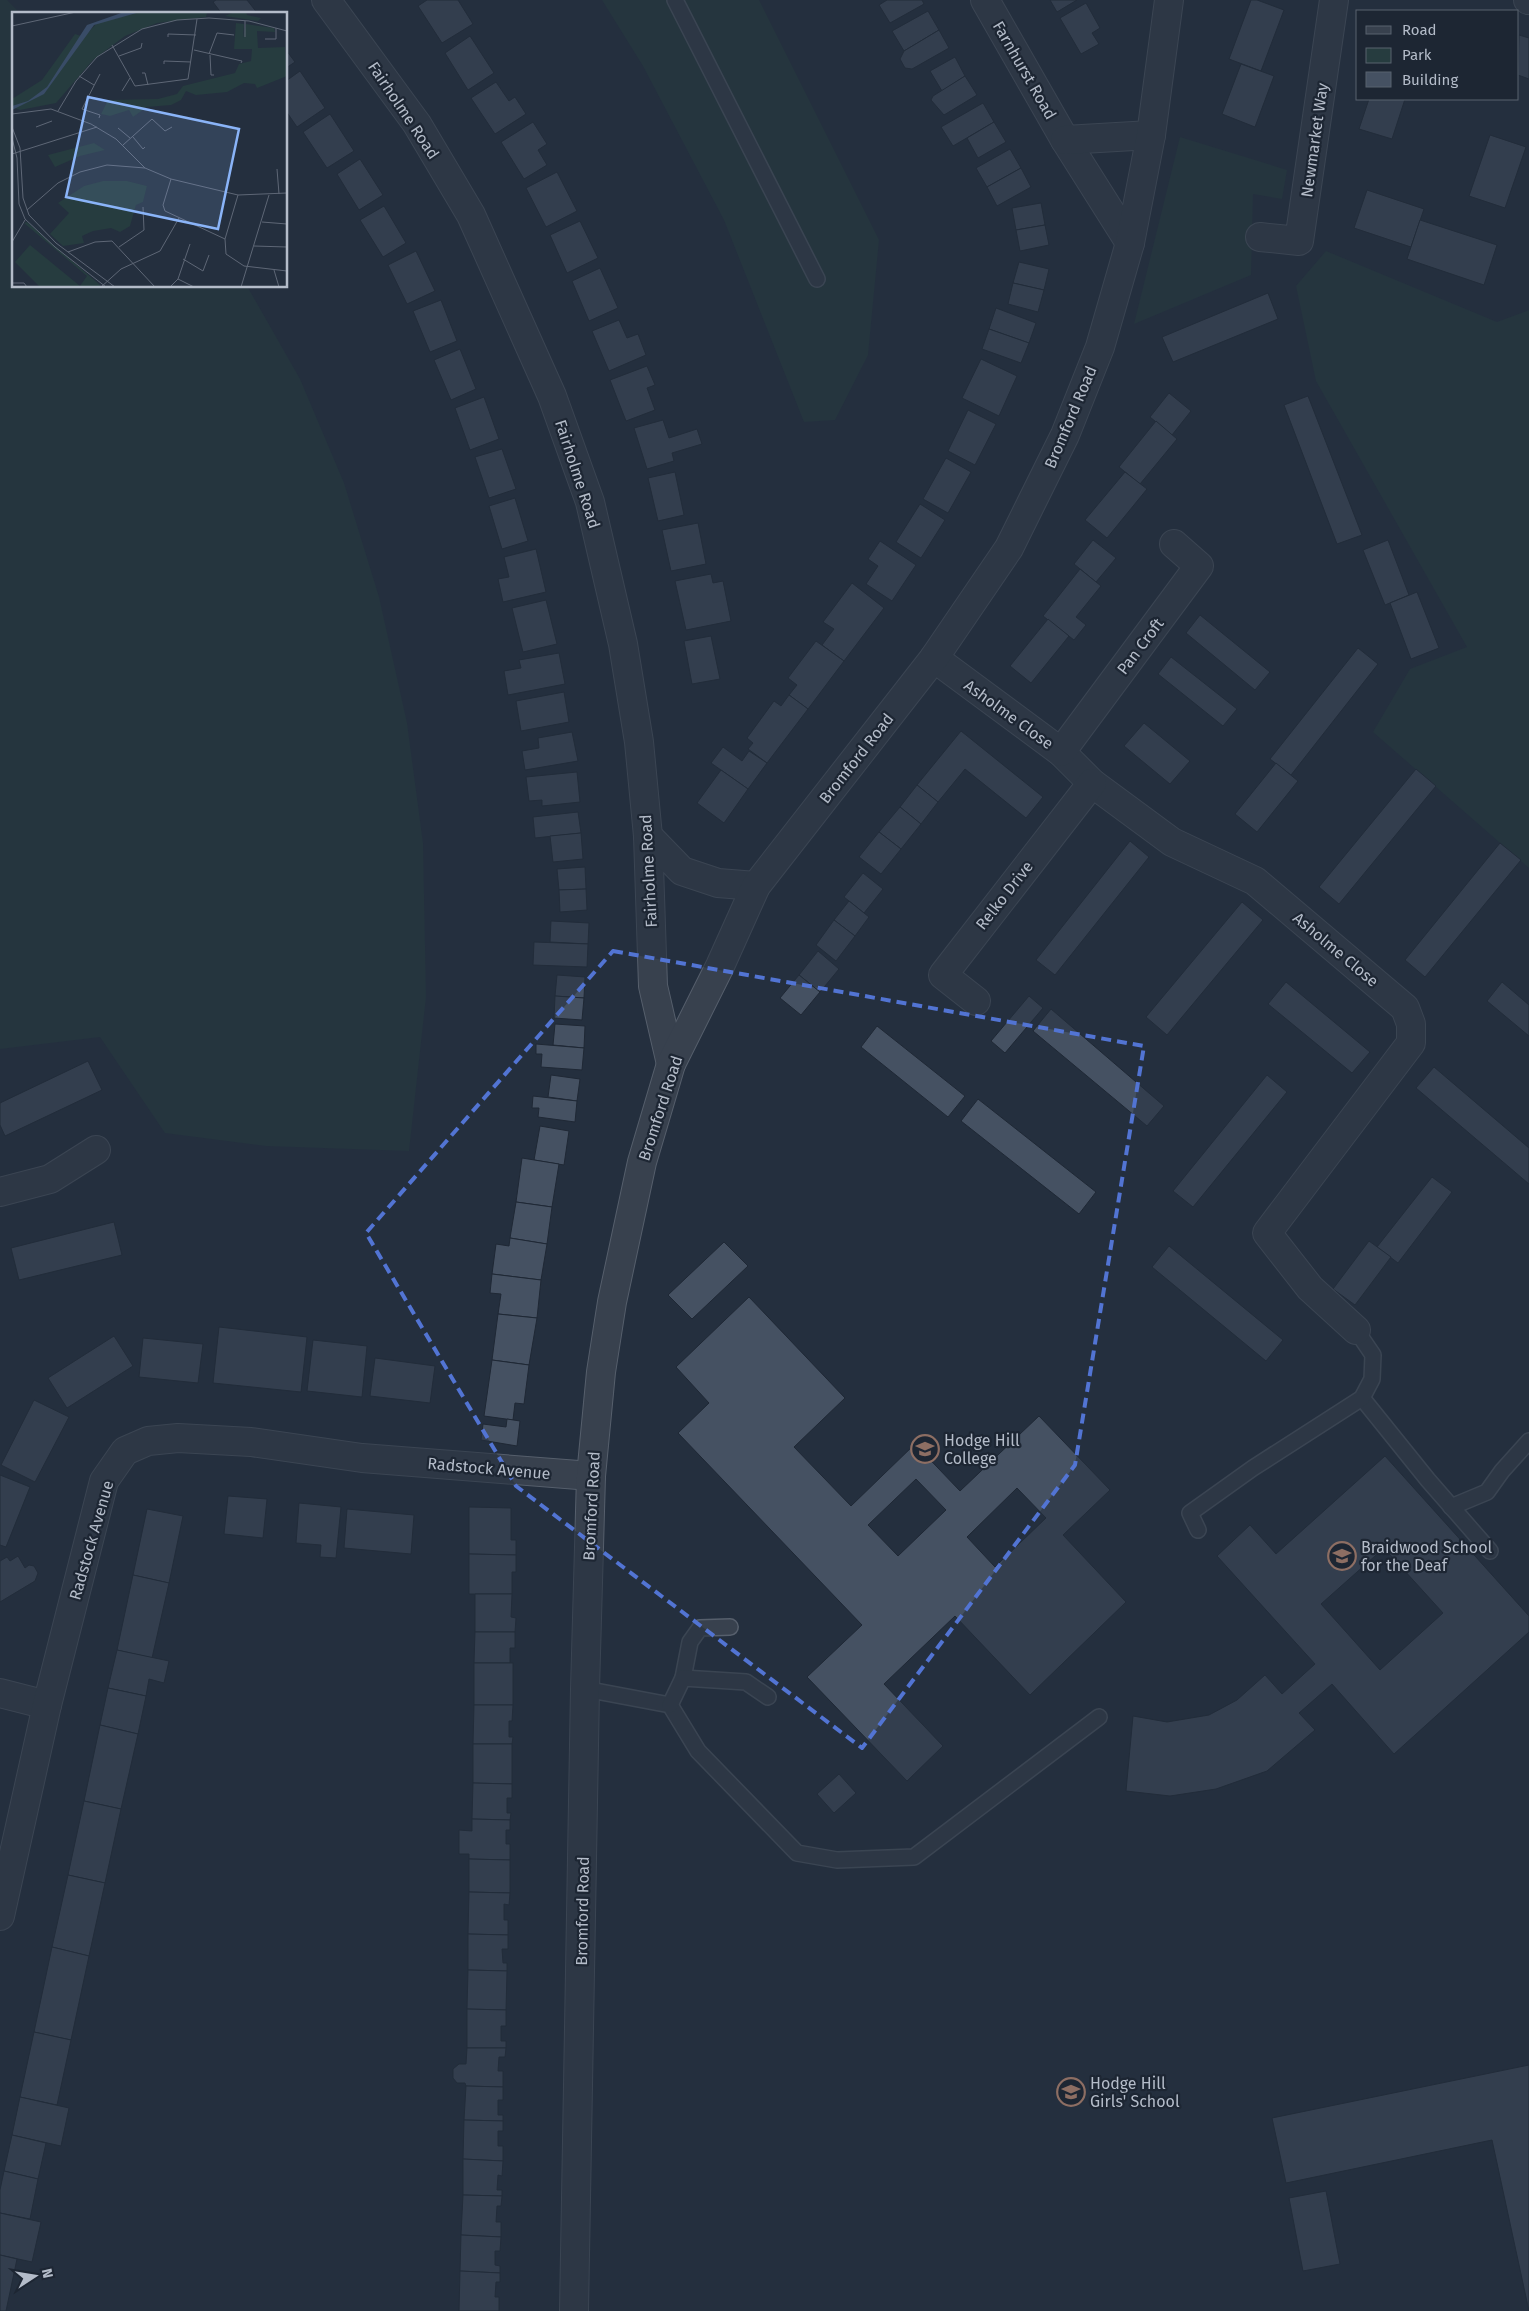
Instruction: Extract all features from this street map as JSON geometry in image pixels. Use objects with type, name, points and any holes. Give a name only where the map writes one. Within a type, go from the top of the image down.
[{"type":"street","name":"Fairholme Road","points":[[326,0],[417,124],[471,215],[552,396],[590,502],[623,644],[639,742],[648,836],[653,986],[671,1064]]},
{"type":"street","name":"Farnhurst Road","points":[[985,0],[1065,140],[1130,244]]},
{"type":"street","name":"Bromford Road","points":[[574,2311],[585,1689],[591,1476],[601,1372],[618,1272],[642,1162],[671,1064],[720,966],[756,886],[934,658],[1009,548],[1065,434],[1100,347],[1130,244],[1151,135],[1169,0]]},
{"type":"street","name":"Newmarket Way","points":[[1260,237],[1299,241],[1334,0]]},
{"type":"street","points":[[1065,140],[1151,135]]},
{"type":"street","name":"Pan Croft","points":[[1061,752],[1199,566],[1174,544]]},
{"type":"street","name":"Asholme Close","points":[[934,658],[1061,752],[1092,783],[1172,842],[1255,881],[1406,1008],[1411,1024],[1411,1043],[1267,1233],[1310,1288],[1356,1330]]},
{"type":"street","name":"Relko Drive","points":[[976,1000],[942,975],[1092,783]]},
{"type":"street","points":[[648,836],[682,871],[718,882],[756,886]]},
{"type":"street","points":[[0,1192],[50,1180],[96,1150]]},
{"type":"street","name":"Radstock Avenue","points":[[0,1916],[47,1705],[104,1480],[125,1451],[148,1441],[178,1438],[252,1442],[362,1458],[591,1476]]},
{"type":"street","points":[[0,1693],[47,1705]]},
{"type":"lane","points":[[675,0],[817,279]]},
{"type":"lane","points":[[1198,1530],[1190,1512],[1253,1468],[1362,1398],[1372,1379],[1373,1355],[1356,1330]]},
{"type":"lane","points":[[1362,1398],[1451,1507],[1490,1551]]},
{"type":"lane","points":[[1451,1507],[1488,1492],[1502,1471],[1529,1440]]},
{"type":"lane","points":[[670,1705],[683,1678],[690,1642],[700,1628],[730,1627]]},
{"type":"lane","points":[[683,1678],[746,1682],[768,1697]]},
{"type":"lane","points":[[585,1689],[670,1705],[698,1751],[797,1853],[837,1860],[914,1857],[1098,1717]]},
{"type":"highlighted area","points":[[613,951],[1144,1046],[1075,1465],[862,1748],[516,1486],[366,1233]]},
{"type":"green space","points":[[0,0],[7,0],[19,12],[12,12],[12,288],[248,288],[300,379],[344,483],[379,597],[407,723],[423,843],[426,997],[409,1151],[266,1146],[165,1133],[100,1037],[0,1049]]},
{"type":"green space","points":[[602,0],[759,0],[879,240],[868,355],[835,420],[804,422],[724,220],[643,66]]},
{"type":"green space","points":[[1180,137],[1287,170],[1282,199],[1253,194],[1251,275],[1134,324]]},
{"type":"green space","points":[[1326,251],[1497,322],[1529,310],[1529,868],[1373,732],[1410,669],[1467,647],[1316,381],[1296,286]]},
{"type":"building","points":[[216,0],[247,0],[256,12],[220,12],[213,2]]},
{"type":"building","points":[[427,0],[458,0],[473,24],[442,43],[418,6]]},
{"type":"building","points":[[887,0],[922,0],[924,4],[890,23],[879,5]]},
{"type":"building","points":[[1050,0],[1077,0],[1057,12]]},
{"type":"building","points":[[1251,0],[1257,0],[1284,10],[1261,71],[1229,59]]},
{"type":"building","points":[[1086,3],[1100,28],[1092,33],[1099,44],[1081,54],[1060,18]]},
{"type":"building","points":[[928,11],[939,30],[904,51],[892,31]]},
{"type":"building","points":[[939,30],[949,48],[912,69],[905,68],[900,59],[904,51]]},
{"type":"building","points":[[1519,35],[1529,38],[1529,79],[1519,75]]},
{"type":"building","points":[[470,36],[494,73],[468,90],[445,53]]},
{"type":"building","points":[[288,53],[295,62],[288,67]]},
{"type":"building","points":[[955,57],[965,76],[942,91],[930,71]]},
{"type":"building","points":[[1241,64],[1274,76],[1255,127],[1222,114]]},
{"type":"building","points":[[300,71],[325,108],[297,127],[288,114],[288,80]]},
{"type":"building","points":[[965,76],[977,95],[944,115],[931,100],[933,96]]},
{"type":"building","points":[[496,82],[509,101],[515,97],[526,114],[495,134],[471,98]]},
{"type":"building","points":[[1369,100],[1405,100],[1392,139],[1359,129]]},
{"type":"building","points":[[983,103],[994,122],[953,146],[941,127]]},
{"type":"building","points":[[330,114],[354,151],[327,168],[303,132]]},
{"type":"building","points":[[533,122],[547,144],[538,150],[547,165],[524,179],[501,142]]},
{"type":"building","points":[[994,122],[1006,142],[978,158],[967,138]]},
{"type":"building","points":[[1490,135],[1526,147],[1505,208],[1469,196]]},
{"type":"building","points":[[1010,149],[1021,168],[987,187],[976,168]]},
{"type":"building","points":[[360,159],[383,195],[359,210],[337,174]]},
{"type":"building","points":[[1021,168],[1031,187],[997,206],[987,187]]},
{"type":"building","points":[[557,172],[577,211],[546,227],[526,188]]},
{"type":"building","points":[[1367,190],[1424,209],[1411,247],[1354,228]]},
{"type":"building","points":[[1041,203],[1045,225],[1016,230],[1012,208]]},
{"type":"building","points":[[384,206],[406,243],[383,257],[360,220]]},
{"type":"building","points":[[1420,220],[1497,245],[1484,285],[1407,259]]},
{"type":"building","points":[[580,221],[598,258],[567,273],[550,235]]},
{"type":"building","points":[[1045,225],[1049,245],[1020,251],[1016,230]]},
{"type":"building","points":[[416,251],[435,291],[407,304],[388,265]]},
{"type":"building","points":[[1019,262],[1049,269],[1044,290],[1013,283]]},
{"type":"building","points":[[600,268],[618,308],[589,321],[572,281]]},
{"type":"building","points":[[1013,283],[1044,290],[1038,312],[1008,304]]},
{"type":"building","points":[[1268,293],[1278,319],[1173,362],[1162,337]]},
{"type":"building","points":[[441,300],[457,341],[430,352],[413,311]]},
{"type":"building","points":[[996,308],[1036,323],[1029,343],[989,329]]},
{"type":"building","points":[[619,320],[627,338],[638,334],[646,355],[609,371],[592,331]]},
{"type":"building","points":[[989,329],[1029,343],[1021,363],[982,349]]},
{"type":"building","points":[[460,349],[476,389],[451,400],[434,360]]},
{"type":"building","points":[[981,359],[1017,376],[999,416],[962,398]]},
{"type":"building","points":[[647,366],[655,385],[647,388],[655,410],[626,421],[610,380]]},
{"type":"building","points":[[1169,393],[1191,411],[1172,435],[1150,417]]},
{"type":"building","points":[[1308,396],[1362,535],[1337,544],[1284,405]]},
{"type":"building","points":[[484,397],[499,439],[470,450],[455,408]]},
{"type":"building","points":[[968,410],[996,424],[975,465],[948,451]]},
{"type":"building","points":[[663,420],[669,438],[697,429],[702,444],[672,453],[674,461],[647,469],[634,428]]},
{"type":"building","points":[[1156,421],[1177,439],[1140,484],[1119,467]]},
{"type":"building","points":[[502,449],[516,489],[489,498],[475,457]]},
{"type":"building","points":[[946,458],[971,472],[948,513],[923,499]]},
{"type":"building","points":[[675,472],[684,515],[658,521],[648,478]]},
{"type":"building","points":[[1125,472],[1147,489],[1107,538],[1085,520]]},
{"type":"building","points":[[515,498],[528,541],[502,549],[489,506]]},
{"type":"building","points":[[920,504],[945,520],[921,558],[896,542]]},
{"type":"building","points":[[698,523],[706,564],[671,571],[662,530]]},
{"type":"building","points":[[1093,540],[1116,558],[1096,582],[1074,564]]},
{"type":"building","points":[[1388,540],[1409,595],[1385,605],[1363,550]]},
{"type":"building","points":[[880,541],[916,565],[892,601],[866,584],[878,566],[868,559]]},
{"type":"building","points":[[536,549],[546,592],[503,602],[498,579],[509,577],[504,557]]},
{"type":"building","points":[[1080,569],[1101,586],[1076,617],[1086,625],[1074,640],[1043,616]]},
{"type":"building","points":[[711,574],[713,583],[723,581],[731,621],[686,630],[675,581]]},
{"type":"building","points":[[852,583],[884,608],[844,661],[822,645],[834,629],[823,622]]},
{"type":"building","points":[[1417,592],[1439,648],[1411,659],[1390,603]]},
{"type":"building","points":[[546,600],[557,644],[523,652],[512,608]]},
{"type":"building","points":[[1200,615],[1270,672],[1255,690],[1186,633]]},
{"type":"building","points":[[1048,619],[1069,636],[1031,683],[1010,666]]},
{"type":"building","points":[[711,636],[720,679],[692,684],[684,641]]},
{"type":"building","points":[[816,641],[844,661],[808,709],[789,695],[797,685],[788,678]]},
{"type":"building","points":[[1358,648],[1378,664],[1291,775],[1270,759]]},
{"type":"building","points":[[559,653],[565,684],[508,695],[504,671],[521,668],[519,660]]},
{"type":"building","points":[[1171,657],[1237,709],[1223,726],[1158,674]]},
{"type":"building","points":[[564,692],[569,722],[521,731],[516,701]]},
{"type":"building","points":[[789,695],[808,709],[767,763],[748,749],[753,743],[747,738],[774,701],[781,706]]},
{"type":"building","points":[[1144,723],[1190,761],[1170,784],[1124,746]]},
{"type":"building","points":[[961,731],[1043,797],[1026,818],[965,769],[938,802],[917,785]]},
{"type":"building","points":[[572,732],[578,761],[525,770],[522,751],[539,748],[538,738]]},
{"type":"building","points":[[723,747],[742,761],[749,751],[767,763],[748,789],[711,763]]},
{"type":"building","points":[[1276,763],[1298,781],[1257,832],[1235,814]]},
{"type":"building","points":[[1416,769],[1436,786],[1339,904],[1319,887]]},
{"type":"building","points":[[721,770],[748,789],[724,823],[697,803]]},
{"type":"building","points":[[577,772],[580,802],[542,806],[542,800],[529,801],[526,777]]},
{"type":"building","points":[[917,785],[938,802],[921,824],[900,807]]},
{"type":"building","points":[[900,807],[921,824],[901,849],[879,832]]},
{"type":"building","points":[[578,812],[581,833],[535,838],[533,817]]},
{"type":"building","points":[[879,832],[901,849],[881,874],[859,857]]},
{"type":"building","points":[[581,833],[583,859],[553,862],[550,836]]},
{"type":"building","points":[[1130,841],[1149,857],[1055,975],[1036,960]]},
{"type":"building","points":[[1500,843],[1521,860],[1425,977],[1405,960]]},
{"type":"building","points":[[585,867],[586,889],[559,890],[557,869]]},
{"type":"building","points":[[863,873],[883,889],[864,913],[844,897]]},
{"type":"building","points":[[586,889],[587,910],[560,912],[559,890]]},
{"type":"building","points":[[849,901],[869,917],[855,936],[834,920]]},
{"type":"building","points":[[1242,902],[1263,920],[1167,1035],[1146,1017]]},
{"type":"building","points":[[834,920],[855,936],[836,961],[816,945]]},
{"type":"building","points":[[551,921],[589,923],[588,944],[550,942]]},
{"type":"building","points":[[534,942],[588,944],[587,967],[533,965]]},
{"type":"building","points":[[818,951],[839,969],[820,992],[799,975]]},
{"type":"building","points":[[557,975],[585,977],[584,998],[555,996]]},
{"type":"building","points":[[799,975],[820,992],[801,1015],[780,998]]},
{"type":"building","points":[[1286,982],[1370,1052],[1352,1073],[1268,1004]]},
{"type":"building","points":[[1502,982],[1529,1005],[1529,1036],[1487,1001]]},
{"type":"building","points":[[555,996],[584,998],[582,1020],[554,1018]]},
{"type":"building","points":[[1029,996],[1043,1008],[1005,1053],[991,1041]]},
{"type":"building","points":[[1051,1009],[1164,1106],[1147,1126],[1033,1031]]},
{"type":"building","points":[[555,1024],[585,1026],[584,1048],[553,1045]]},
{"type":"building","points":[[877,1026],[965,1096],[948,1117],[861,1047]]},
{"type":"building","points":[[536,1044],[584,1048],[582,1070],[541,1067],[542,1054],[536,1054]]},
{"type":"building","points":[[88,1061],[102,1090],[5,1136],[0,1125],[0,1103]]},
{"type":"building","points":[[1434,1067],[1529,1148],[1529,1184],[1416,1088]]},
{"type":"building","points":[[551,1075],[580,1079],[577,1101],[548,1097]]},
{"type":"building","points":[[1267,1075],[1287,1092],[1193,1207],[1173,1191]]},
{"type":"building","points":[[533,1096],[577,1101],[575,1122],[538,1117],[539,1108],[532,1108]]},
{"type":"building","points":[[978,1099],[1096,1192],[1079,1214],[961,1121]]},
{"type":"building","points":[[540,1126],[569,1131],[564,1165],[534,1160]]},
{"type":"building","points":[[522,1158],[559,1164],[552,1207],[516,1202]]},
{"type":"building","points":[[1432,1177],[1452,1192],[1398,1263],[1377,1247]]},
{"type":"building","points":[[516,1202],[552,1207],[547,1244],[510,1238]]},
{"type":"building","points":[[114,1222],[122,1255],[19,1280],[11,1248]]},
{"type":"building","points":[[510,1238],[547,1244],[541,1280],[492,1274],[496,1244],[509,1246]]},
{"type":"building","points":[[1369,1241],[1391,1257],[1355,1305],[1333,1289]]},
{"type":"building","points":[[724,1242],[748,1266],[692,1319],[668,1295]]},
{"type":"building","points":[[1169,1246],[1283,1340],[1266,1361],[1152,1267]]},
{"type":"building","points":[[492,1274],[541,1280],[537,1318],[498,1314],[501,1294],[490,1293]]},
{"type":"building","points":[[749,1297],[845,1398],[794,1447],[851,1506],[915,1444],[960,1491],[1039,1416],[1110,1490],[1063,1535],[1126,1602],[1030,1695],[955,1616],[884,1684],[943,1746],[907,1781],[807,1677],[862,1625],[678,1433],[709,1403],[676,1367]],"holes":[[[916,1479],[946,1510],[898,1556],[868,1525]],[[1017,1488],[1046,1518],[995,1567],[967,1537]]]},
{"type":"building","points":[[498,1314],[537,1318],[529,1365],[492,1360]]},
{"type":"building","points":[[219,1327],[307,1337],[301,1392],[213,1383]]},
{"type":"building","points":[[114,1336],[133,1366],[67,1408],[48,1378]]},
{"type":"building","points":[[143,1338],[203,1344],[198,1383],[139,1377]]},
{"type":"building","points":[[313,1340],[367,1346],[362,1397],[307,1391]]},
{"type":"building","points":[[375,1358],[435,1366],[430,1403],[370,1396]]},
{"type":"building","points":[[492,1360],[529,1365],[524,1404],[515,1403],[513,1420],[484,1416]]},
{"type":"building","points":[[34,1400],[69,1417],[35,1482],[1,1465]]},
{"type":"building","points":[[507,1419],[520,1421],[517,1446],[481,1440],[483,1424],[506,1427]]},
{"type":"building","points":[[1385,1456],[1529,1616],[1529,1632],[1394,1754],[1332,1684],[1299,1713],[1315,1730],[1267,1771],[1216,1789],[1170,1796],[1126,1791],[1133,1716],[1167,1722],[1209,1715],[1237,1700],[1265,1675],[1282,1694],[1315,1664],[1217,1556],[1250,1525],[1276,1554]],"holes":[[[1384,1548],[1443,1613],[1380,1670],[1321,1604]]]},
{"type":"building","points":[[0,1475],[30,1487],[6,1547],[0,1545]]},
{"type":"building","points":[[228,1496],[267,1499],[263,1538],[224,1534]]},
{"type":"building","points":[[299,1503],[341,1507],[336,1558],[320,1557],[321,1545],[296,1543]]},
{"type":"building","points":[[469,1507],[511,1508],[511,1540],[516,1540],[516,1555],[469,1554]]},
{"type":"building","points":[[147,1509],[183,1516],[169,1583],[133,1575]]},
{"type":"building","points":[[347,1509],[414,1515],[411,1554],[344,1548]]},
{"type":"building","points":[[469,1554],[516,1555],[516,1572],[512,1572],[512,1594],[469,1594]]},
{"type":"building","points":[[18,1556],[25,1568],[29,1565],[34,1566],[38,1573],[35,1581],[0,1602],[0,1561],[7,1557],[10,1561]]},
{"type":"building","points":[[133,1575],[169,1583],[152,1658],[117,1650]]},
{"type":"building","points":[[475,1594],[512,1594],[511,1617],[516,1618],[515,1632],[475,1632]]},
{"type":"building","points":[[475,1632],[515,1632],[515,1648],[510,1648],[510,1663],[474,1663]]},
{"type":"building","points":[[117,1650],[169,1661],[164,1683],[149,1679],[146,1696],[108,1688]]},
{"type":"building","points":[[474,1663],[513,1663],[513,1705],[474,1705]]},
{"type":"building","points":[[108,1688],[146,1696],[138,1734],[100,1725]]},
{"type":"building","points":[[474,1705],[513,1705],[512,1721],[509,1721],[509,1737],[513,1737],[512,1744],[473,1744]]},
{"type":"building","points":[[100,1725],[138,1734],[121,1809],[84,1801]]},
{"type":"building","points":[[473,1744],[512,1744],[512,1784],[473,1783]]},
{"type":"building","points":[[839,1774],[856,1793],[834,1813],[817,1794]]},
{"type":"building","points":[[473,1783],[512,1784],[512,1798],[507,1798],[507,1813],[511,1813],[510,1820],[472,1819]]},
{"type":"building","points":[[84,1801],[121,1809],[105,1883],[68,1875]]},
{"type":"building","points":[[472,1819],[510,1820],[510,1830],[506,1830],[506,1844],[510,1844],[510,1860],[469,1859],[469,1854],[459,1854],[459,1830],[472,1831]]},
{"type":"building","points":[[469,1859],[510,1860],[510,1893],[469,1892]]},
{"type":"building","points":[[68,1875],[105,1883],[89,1956],[52,1947]]},
{"type":"building","points":[[469,1892],[510,1893],[509,1905],[504,1904],[504,1920],[508,1920],[508,1935],[468,1934]]},
{"type":"building","points":[[468,1934],[508,1935],[508,1949],[502,1949],[503,1963],[507,1963],[507,1971],[468,1970]]},
{"type":"building","points":[[52,1947],[89,1956],[71,2040],[34,2032]]},
{"type":"building","points":[[468,1970],[507,1971],[506,2010],[467,2009]]},
{"type":"building","points":[[467,2009],[506,2010],[506,2026],[501,2026],[501,2041],[506,2041],[506,2048],[467,2048]]},
{"type":"building","points":[[34,2032],[71,2040],[57,2105],[20,2097]]},
{"type":"building","points":[[467,2048],[506,2048],[505,2057],[499,2057],[498,2071],[503,2071],[503,2087],[466,2086],[465,2083],[457,2083],[453,2078],[453,2069],[459,2064],[466,2064]]},
{"type":"building","points":[[1529,2065],[1529,2311],[1492,2140],[1286,2183],[1272,2118]]},
{"type":"building","points":[[466,2086],[503,2087],[503,2100],[498,2100],[498,2115],[503,2115],[503,2121],[464,2120]]},
{"type":"building","points":[[20,2097],[69,2108],[61,2146],[12,2135]]},
{"type":"building","points":[[464,2120],[503,2121],[503,2131],[498,2131],[498,2146],[503,2146],[503,2161],[463,2159]]},
{"type":"building","points":[[12,2135],[46,2143],[38,2179],[4,2171]]},
{"type":"building","points":[[463,2159],[503,2161],[502,2176],[498,2175],[497,2190],[502,2190],[502,2196],[463,2195]]},
{"type":"building","points":[[4,2171],[38,2179],[30,2219],[0,2213],[0,2190]]},
{"type":"building","points":[[1326,2191],[1340,2264],[1303,2271],[1289,2198]]},
{"type":"building","points":[[463,2195],[502,2196],[501,2206],[497,2206],[496,2222],[501,2222],[501,2237],[461,2235]]},
{"type":"building","points":[[0,2213],[41,2222],[32,2262],[0,2255]]},
{"type":"building","points":[[461,2235],[501,2237],[500,2251],[495,2251],[495,2265],[500,2266],[500,2273],[460,2271]]},
{"type":"building","points":[[0,2255],[17,2259],[6,2311],[0,2311]]},
{"type":"building","points":[[460,2271],[500,2273],[500,2282],[496,2282],[495,2297],[499,2297],[499,2311],[459,2311]]},
{"type":"place","name":"Hodge Hill College","points":[[925,1449]]},
{"type":"place","name":"Braidwood School for the Deaf","points":[[1342,1556]]},
{"type":"place","name":"Hodge Hill Girls' School","points":[[1071,2092]]}]
